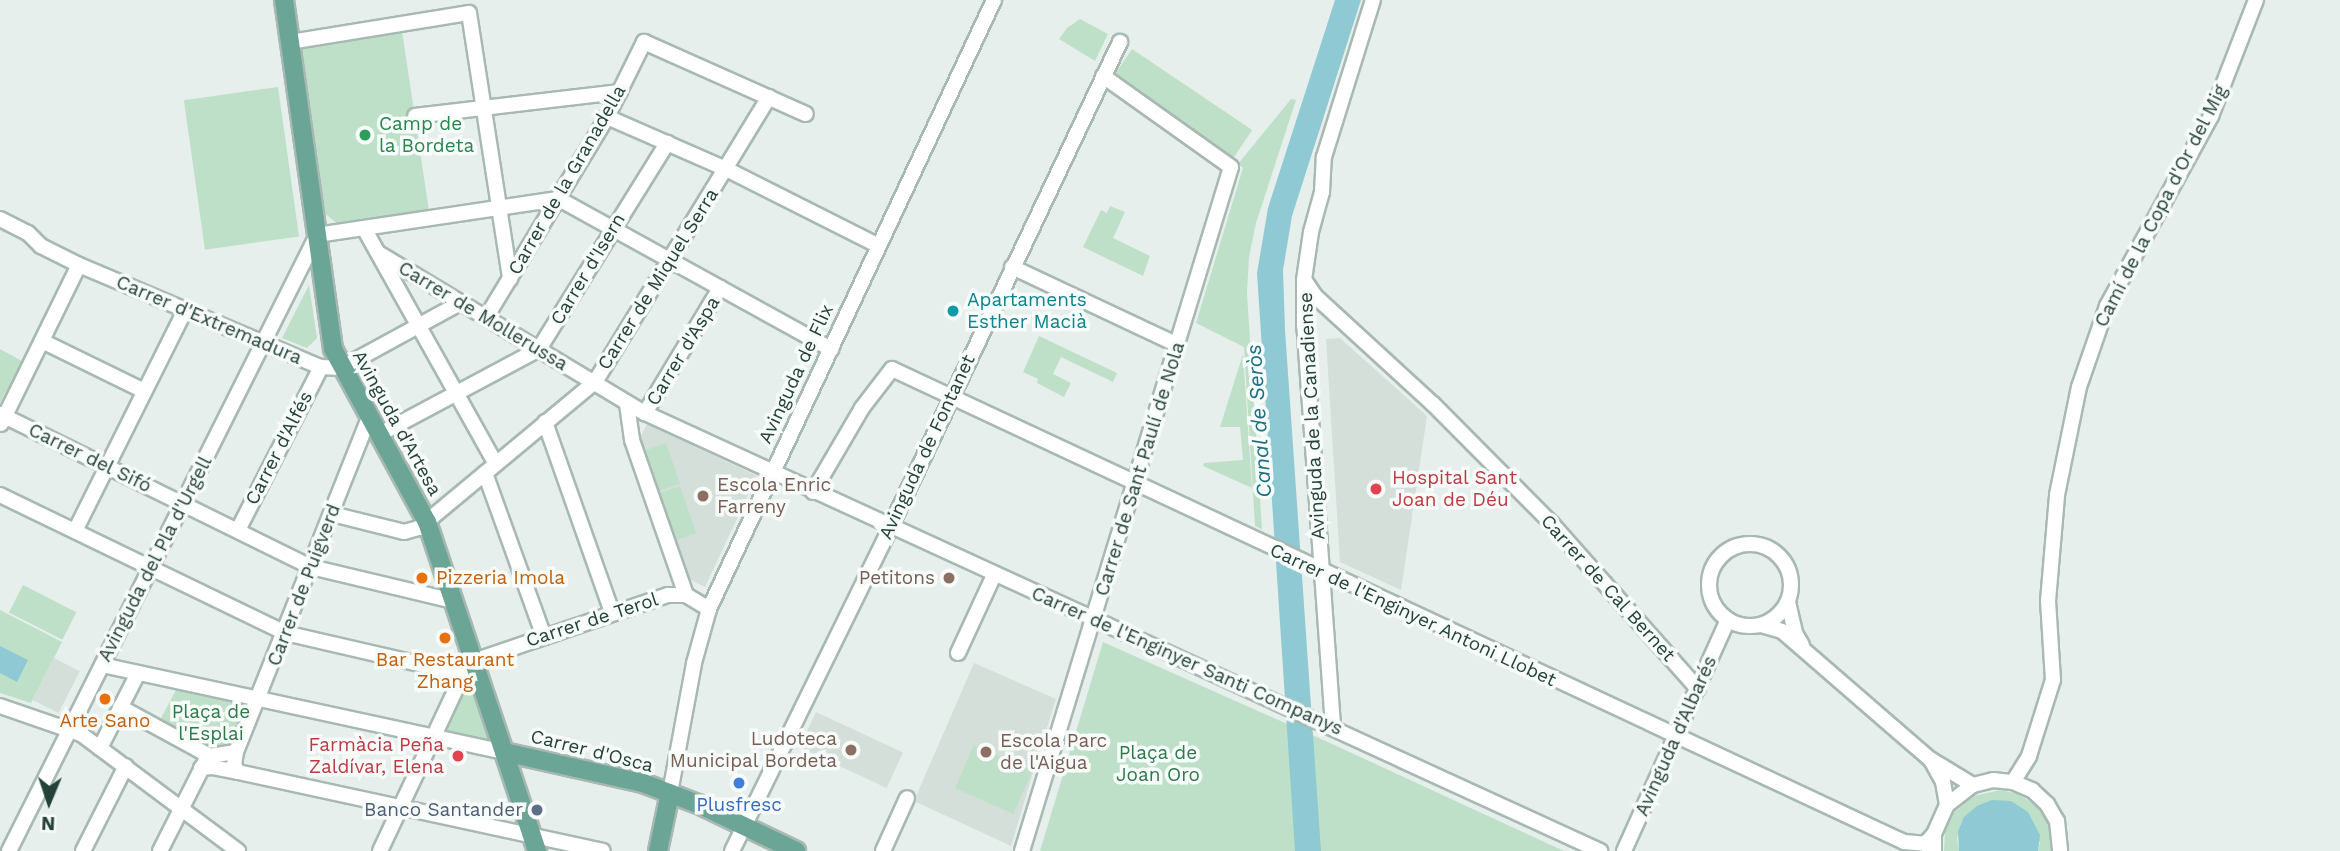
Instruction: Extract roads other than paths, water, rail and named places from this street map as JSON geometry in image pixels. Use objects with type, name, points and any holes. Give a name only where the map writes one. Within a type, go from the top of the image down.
[{"type":"main road","name":"Avinguda d'Artesa","points":[[284,0],[330,334],[341,369],[370,416],[427,522],[454,601],[471,668],[504,752],[534,843]]},
{"type":"main road","name":"Carrer d'Osca","points":[[504,752],[643,783],[796,851]]},
{"type":"main road","name":"Avinguda de Flix","points":[[658,851],[670,793]]},
{"type":"street","name":"Avinguda de Flix","points":[[670,793],[694,663],[709,609],[994,0]]},
{"type":"street","name":"Avinguda de la Canadiense","points":[[1333,726],[1305,334],[1304,280],[1311,232],[1322,192],[1324,157],[1373,0]]},
{"type":"street","name":"Camí de la Copa d'Or del Mig","points":[[2013,782],[2029,755],[2053,680],[2048,601],[2057,495],[2079,387],[2106,306],[2211,116],[2256,0]]},
{"type":"street","points":[[290,42],[469,13],[510,279]]},
{"type":"street","name":"Carrer de la Granadella","points":[[487,316],[607,117],[644,42],[769,97]]},
{"type":"street","name":"Avinguda de Fontanet","points":[[732,851],[890,528],[1120,42]]},
{"type":"street","name":"Carrer de Sant Paulí de Nola","points":[[1022,851],[1231,167],[1103,76]]},
{"type":"street","points":[[415,117],[620,92]]},
{"type":"street","points":[[769,97],[806,114]]},
{"type":"street","name":"Carrer de Miquel Serra","points":[[427,522],[595,382],[769,97]]},
{"type":"street","points":[[607,117],[726,169],[878,246]]},
{"type":"street","name":"Carrer d'Isern","points":[[539,349],[611,228],[667,143]]},
{"type":"street","points":[[317,235],[365,230],[559,199],[831,349]]},
{"type":"street","name":"Carrer d'Extremadura","points":[[0,219],[28,233],[41,246],[79,265],[321,367],[341,369]]},
{"type":"street","points":[[365,230],[456,391],[491,468],[543,634]]},
{"type":"street","name":"Avinguda del Pla d'Urgell","points":[[10,848],[317,235]]},
{"type":"street","name":"Carrer de Mollerussa","points":[[380,254],[487,316],[627,404],[773,474]]},
{"type":"street","points":[[1,418],[79,265]]},
{"type":"street","points":[[1012,267],[1178,345]]},
{"type":"street","points":[[298,272],[321,272]]},
{"type":"street","name":"Carrer de Cal Bernet","points":[[1304,280],[1315,296],[1433,404],[1552,524],[1698,689]]},
{"type":"street","name":"Carrer d'Aspa","points":[[645,413],[720,288]]},
{"type":"street","points":[[341,369],[462,302]]},
{"type":"street","points":[[75,531],[185,310]]},
{"type":"street","points":[[1305,334],[1312,318],[1334,314]]},
{"type":"street","points":[[42,341],[144,391]]},
{"type":"street","points":[[380,434],[539,349]]},
{"type":"street","name":"Carrer d'Alfés","points":[[239,530],[321,367]]},
{"type":"street","name":"Carrer de l'Enginyer Antoni Llobet","points":[[813,492],[862,408],[892,369],[1904,842],[1924,844],[1934,834]]},
{"type":"street","points":[[627,404],[632,440],[686,595]]},
{"type":"street","name":"Carrer de Puigverd","points":[[238,772],[234,765],[236,752],[370,416]]},
{"type":"street","name":"Carrer del Sifó","points":[[1,418],[107,466],[311,567],[454,601]]},
{"type":"street","points":[[545,422],[612,612]]},
{"type":"street","name":"Carrer de l'Enginyer Santi Companys","points":[[773,474],[1333,726],[1600,851]]},
{"type":"street","points":[[0,495],[285,633],[471,668],[380,851]]},
{"type":"street","points":[[332,514],[404,531],[419,528],[427,522]]},
{"type":"street","points":[[1804,649],[1794,633],[1788,602],[1791,588],[1784,562],[1762,546],[1734,547],[1714,565],[1709,579],[1713,603],[1728,620],[1741,625],[1761,625],[1782,631],[1930,759],[1973,785]]},
{"type":"street","points":[[958,653],[993,575]]},
{"type":"street","name":"Carrer de Terol","points":[[471,668],[543,634],[668,595],[686,595],[709,609]]},
{"type":"street","points":[[1761,625],[1780,613],[1788,602]]},
{"type":"street","name":"Avinguda d'Albarés","points":[[1624,851],[1728,620]]},
{"type":"street","points":[[102,665],[504,752]]},
{"type":"street","points":[[100,748],[138,673]]},
{"type":"street","points":[[0,706],[68,729],[100,748],[238,851]]},
{"type":"street","points":[[120,707],[212,767],[402,807],[534,843],[603,851]]},
{"type":"street","points":[[160,851],[206,762],[236,752]]},
{"type":"street","points":[[1930,759],[1943,782],[1947,805]]},
{"type":"street","points":[[83,851],[126,766]]},
{"type":"street","points":[[1934,851],[1934,834],[1947,805],[1973,785],[1993,780],[2013,782],[2032,790],[2047,804],[2057,821],[2060,851]]},
{"type":"street","points":[[883,851],[907,798]]},
{"type":"water","points":[[1335,0],[1361,0],[1292,216],[1283,270],[1321,851],[1295,851],[1257,273],[1268,208]]},
{"type":"water","points":[[0,646],[28,660],[17,682],[0,673]]},
{"type":"water","points":[[1992,800],[2011,801],[2028,812],[2040,835],[2038,851],[1959,851],[1958,831],[1964,817],[1977,806]]},
{"type":"place","name":"Camp de la Bordeta","points":[[365,135]]},
{"type":"place","name":"Apartaments Esther Macià","points":[[953,311]]},
{"type":"place","name":"Hospital Sant Joan de Déu","points":[[1376,489]]},
{"type":"place","name":"Escola Enric Farreny","points":[[703,496]]},
{"type":"place","name":"Pizzeria Imola","points":[[422,578]]},
{"type":"place","name":"Petitons","points":[[949,578]]},
{"type":"place","name":"Bar Restaurant Zhang","points":[[445,638]]},
{"type":"place","name":"Arte Sano","points":[[105,699]]},
{"type":"place","name":"Ludoteca Municipal Bordeta","points":[[851,750]]},
{"type":"place","name":"Escola Parc de l'Aigua","points":[[986,752]]},
{"type":"place","name":"Farmàcia Peña Zaldívar, Elena","points":[[458,756]]},
{"type":"place","name":"Plusfresc","points":[[739,783]]},
{"type":"place","name":"Banco Santander","points":[[537,810]]},
{"type":"water label","name":"Canal de Seròs","points":[[1259,421]]},
{"type":"park label","name":"Plaça de l'Esplai","points":[[211,723]]},
{"type":"park label","name":"Plaça de Joan Oro","points":[[1158,764]]}]
